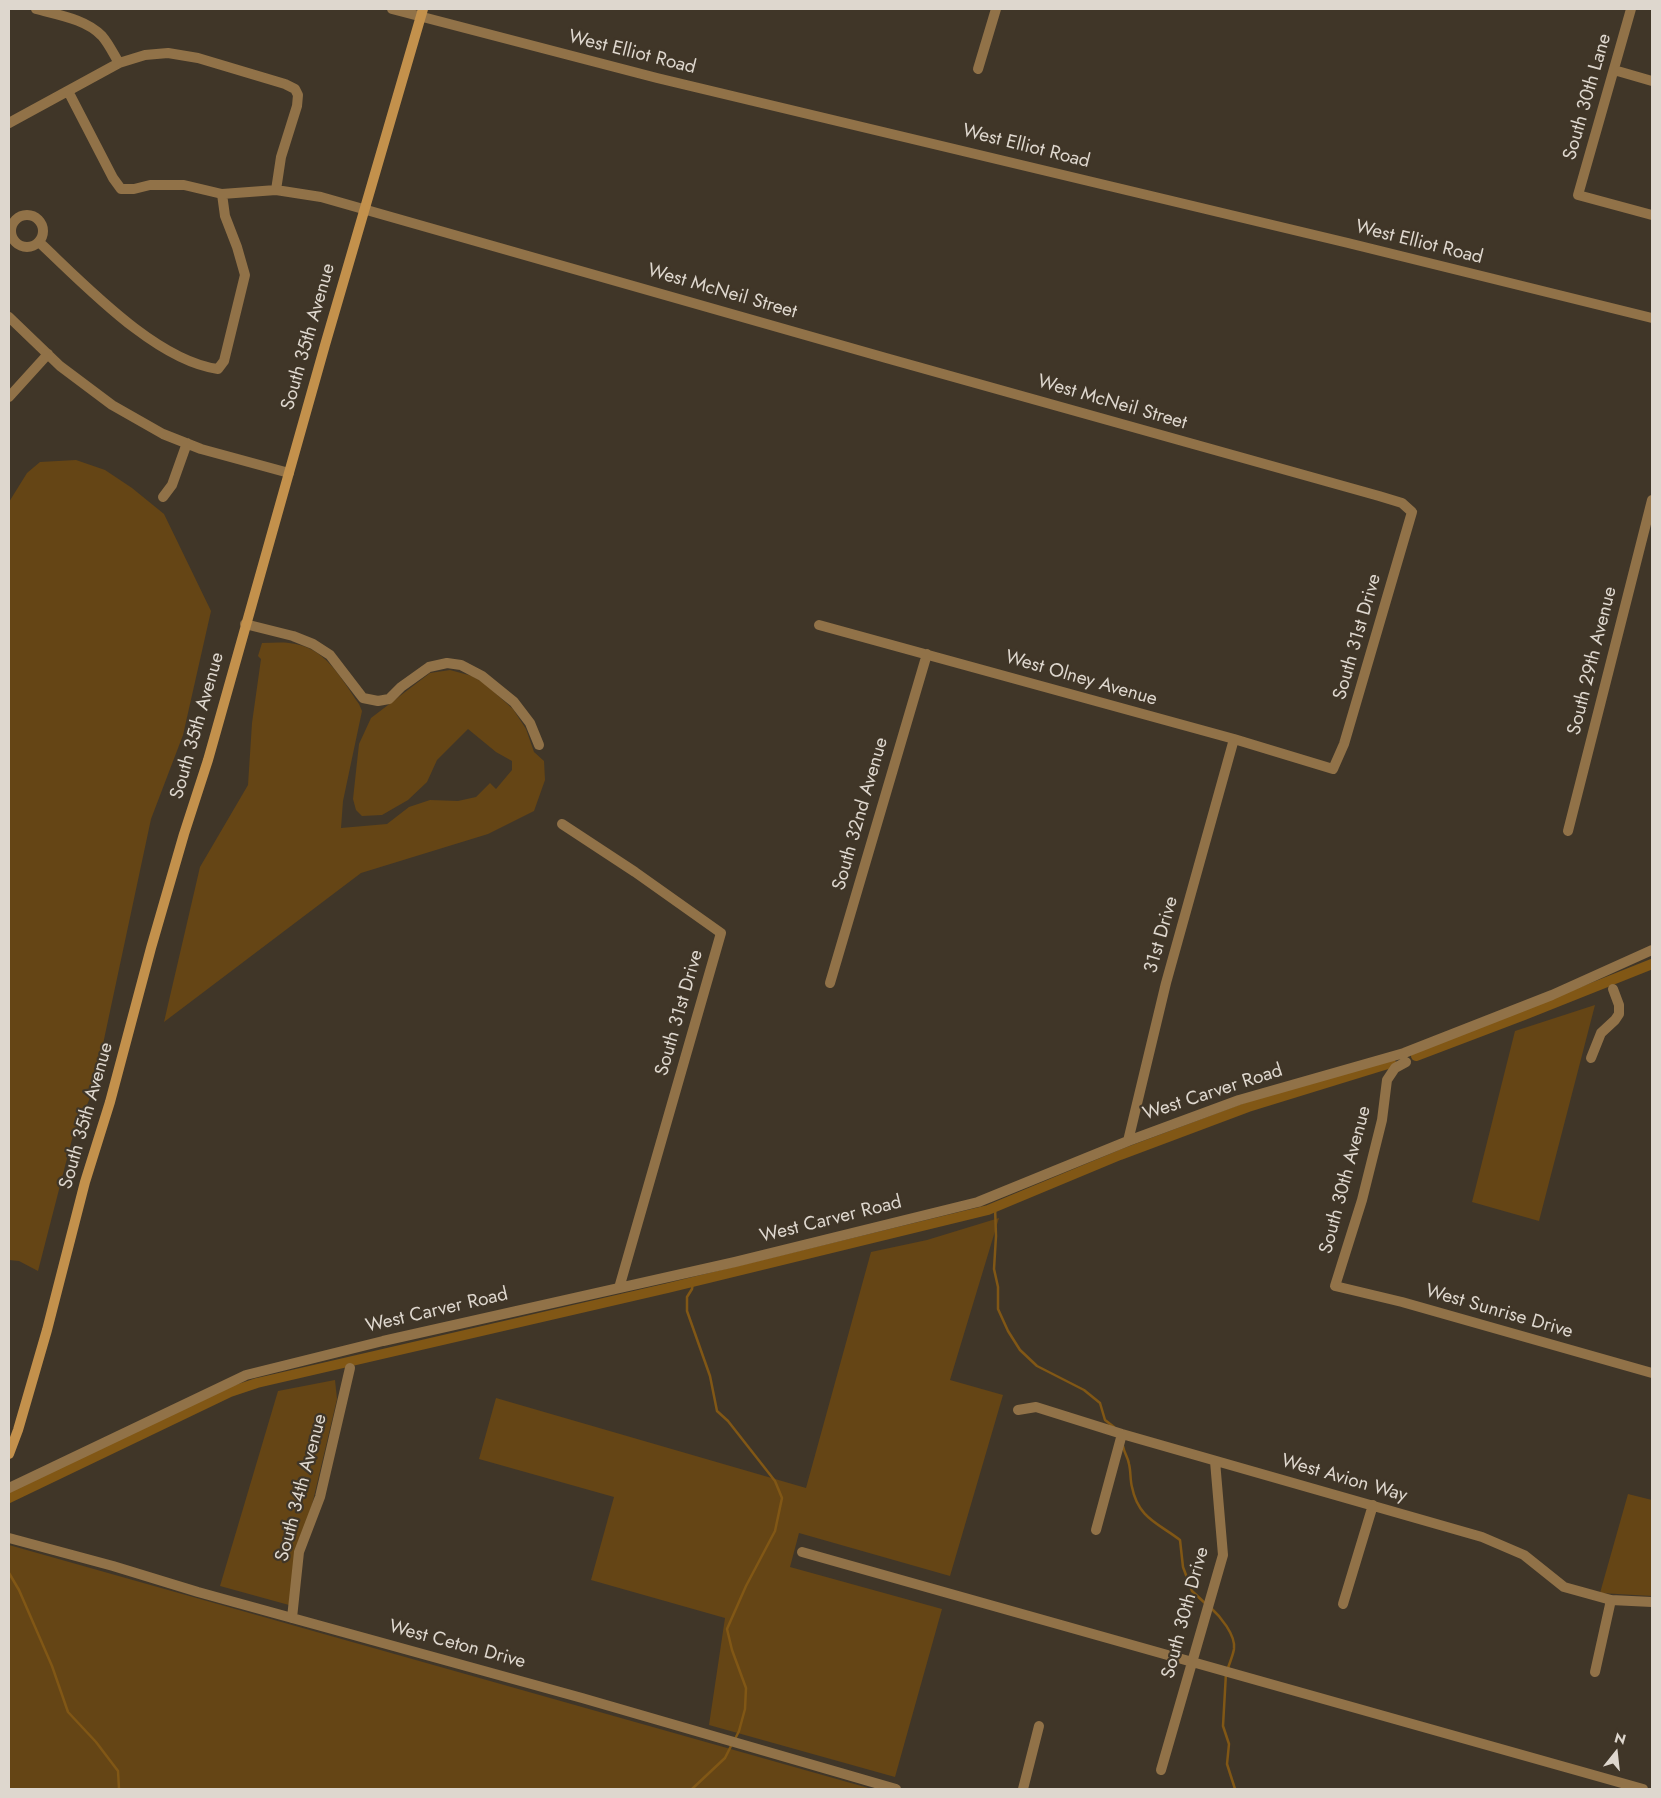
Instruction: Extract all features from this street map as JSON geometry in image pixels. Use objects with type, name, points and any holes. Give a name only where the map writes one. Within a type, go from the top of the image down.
[{"type":"street","points":[[36,9],[92,27],[103,38],[119,63]]},
{"type":"street","name":"West Elliot Road","points":[[392,9],[422,13],[657,78],[1348,243],[1652,318]]},
{"type":"street","points":[[978,70],[996,9]]},
{"type":"street","name":"South 30th Lane","points":[[1631,9],[1578,194],[1652,215]]},
{"type":"street","name":"South 35th Avenue","points":[[9,1454],[18,1430],[47,1330],[85,1182],[110,1102],[184,834],[208,760],[245,624],[422,13]]},
{"type":"street","points":[[9,123],[119,63],[145,55],[160,54],[198,58],[285,84],[295,89],[298,95],[297,106],[281,157],[276,190]]},
{"type":"street","points":[[1614,70],[1652,81]]},
{"type":"street","name":"West McNeil Street","points":[[68,91],[113,178],[121,189],[134,189],[150,185],[184,185],[222,194],[276,190],[321,197],[886,358],[1402,502],[1412,512]]},
{"type":"street","points":[[39,242],[118,316],[159,344],[202,367],[218,369],[224,361],[245,274],[237,246],[225,216],[222,194]]},
{"type":"street","points":[[24,215],[34,216],[39,220],[44,229],[44,235],[39,242],[33,247],[28,248],[12,247],[12,218],[24,215]]},
{"type":"street","points":[[9,317],[60,366],[112,406],[164,434],[201,449],[289,473]]},
{"type":"street","points":[[9,397],[48,354]]},
{"type":"street","points":[[163,497],[172,485],[187,443]]},
{"type":"street","name":"South 29th Avenue","points":[[1568,831],[1652,500]]},
{"type":"street","name":"South 31st Drive","points":[[1333,769],[1344,744],[1412,512]]},
{"type":"street","points":[[245,624],[294,636],[313,644],[330,655],[363,698],[378,702],[389,700],[401,687],[429,667],[447,663],[461,665],[482,676],[514,702],[530,723],[539,745]]},
{"type":"street","name":"West Olney Avenue","points":[[819,625],[1234,739],[1333,769]]},
{"type":"street","name":"South 32nd Avenue","points":[[830,983],[927,654]]},
{"type":"street","name":"31st Drive","points":[[1128,1141],[1166,983],[1234,739]]},
{"type":"street","name":"South 31st Drive","points":[[562,824],[635,872],[721,933],[619,1288]]},
{"type":"street","name":"West Carver Road","points":[[9,1488],[246,1375],[383,1341],[735,1262],[978,1202],[1128,1141],[1240,1100],[1404,1052],[1552,995],[1652,950]]},
{"type":"street","points":[[1592,1058],[1601,1033],[1619,1014],[1620,1005],[1613,989]]},
{"type":"street","name":"South 30th Avenue","points":[[1335,1286],[1362,1200],[1382,1120],[1387,1080],[1395,1068],[1406,1062]]},
{"type":"street","name":"West Sunrise Drive","points":[[1335,1286],[1402,1302],[1652,1374]]},
{"type":"street","name":"South 34th Avenue","points":[[292,1618],[299,1552],[320,1497],[350,1368]]},
{"type":"street","name":"West Avion Way","points":[[1018,1410],[1036,1407],[1122,1434],[1482,1537],[1524,1555],[1564,1587],[1611,1600],[1652,1602]]},
{"type":"street","points":[[1096,1530],[1122,1434]]},
{"type":"street","name":"South 30th Drive","points":[[1161,1770],[1223,1555],[1215,1461]]},
{"type":"street","points":[[1343,1604],[1372,1505]]},
{"type":"street","name":"West Ceton Drive","points":[[9,1538],[582,1698],[896,1789]]},
{"type":"street","points":[[802,1552],[1643,1789]]},
{"type":"street","points":[[1595,1672],[1611,1600]]},
{"type":"street","points":[[1023,1789],[1039,1726]]},
{"type":"shaded area","points":[[76,460],[105,470],[132,488],[164,514],[211,611],[183,735],[151,819],[93,1091],[72,1139],[38,1271],[19,1261],[9,1260],[9,502],[27,473],[40,462]]},
{"type":"shaded area","points":[[262,643],[302,645],[322,656],[338,674],[362,711],[343,801],[341,828],[387,824],[409,807],[430,800],[458,801],[476,797],[490,783],[496,789],[512,770],[512,761],[496,752],[468,729],[437,760],[427,782],[408,800],[382,815],[362,816],[356,810],[353,799],[359,744],[371,718],[430,673],[450,670],[472,676],[484,683],[513,709],[526,729],[534,752],[544,761],[545,780],[534,811],[488,834],[361,873],[164,1022],[200,867],[248,785],[252,723],[261,659],[258,656]]},
{"type":"shaded area","points":[[1595,1005],[1539,1221],[1472,1202],[1515,1031]]},
{"type":"shaded area","points":[[999,1218],[950,1380],[1003,1395],[950,1576],[799,1533],[790,1567],[942,1609],[895,1777],[709,1725],[725,1618],[591,1580],[614,1497],[479,1459],[496,1398],[806,1488],[871,1252],[927,1240]]},
{"type":"shaded area","points":[[335,1380],[337,1399],[312,1505],[296,1553],[289,1605],[220,1586],[278,1391]]},
{"type":"shaded area","points":[[1628,1494],[1652,1500],[1652,1596],[1600,1593]]},
{"type":"shaded area","points":[[9,1545],[872,1789],[9,1789]]},
{"type":"waterway","points":[[1416,1056],[1652,964]]},
{"type":"waterway","points":[[9,1498],[230,1392],[257,1383],[668,1288],[988,1210],[1120,1155],[1248,1107],[1391,1063]]},
{"type":"waterway","points":[[995,1207],[994,1269],[998,1287],[998,1309],[1008,1331],[1020,1350],[1037,1366],[1084,1390],[1100,1403],[1105,1420],[1114,1427]]},
{"type":"waterway","points":[[693,1282],[692,1289],[687,1297],[687,1311],[710,1376],[717,1411],[728,1421],[775,1481],[782,1498],[775,1531],[746,1586],[727,1629],[732,1650],[746,1688],[745,1709],[735,1739]]},
{"type":"waterway","points":[[1123,1446],[1132,1487],[1139,1506],[1150,1519],[1180,1540],[1183,1567],[1192,1591],[1206,1604]]},
{"type":"waterway","points":[[9,1573],[19,1590],[52,1666],[68,1712],[96,1742],[118,1771],[119,1789]]},
{"type":"waterway","points":[[1210,1607],[1223,1621],[1230,1632],[1234,1644],[1228,1668]]},
{"type":"waterway","points":[[1226,1673],[1223,1726],[1229,1744],[1227,1764],[1235,1789]]},
{"type":"waterway","points":[[692,1789],[725,1758],[732,1744]]}]
